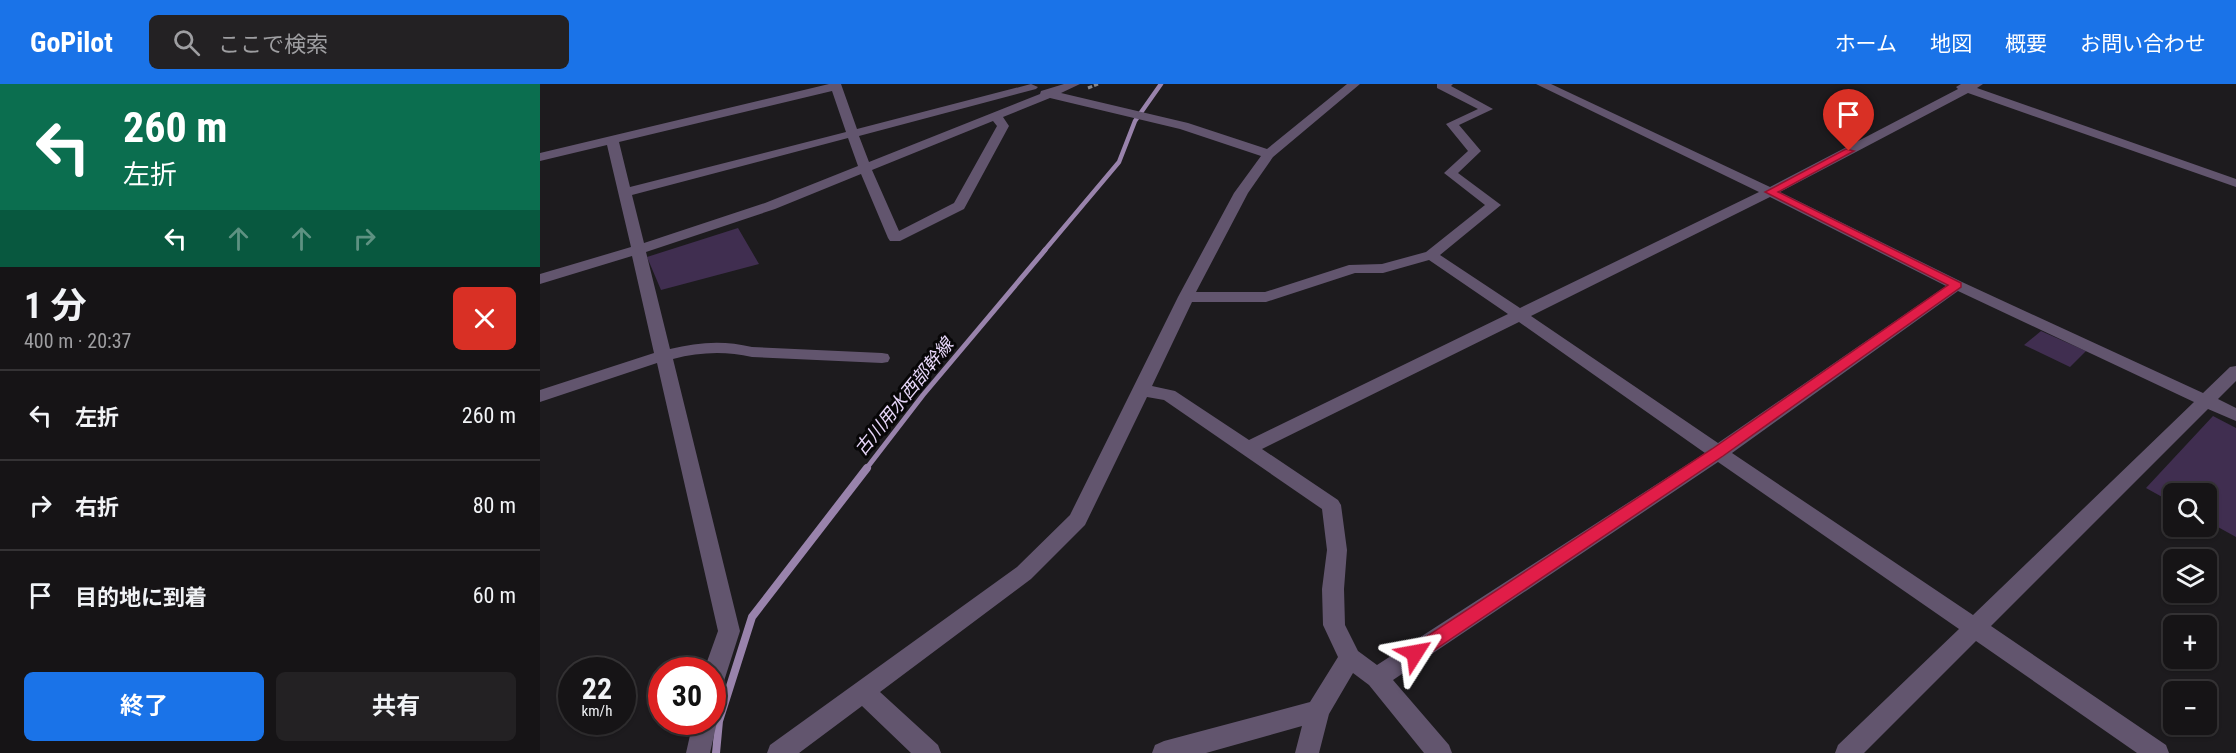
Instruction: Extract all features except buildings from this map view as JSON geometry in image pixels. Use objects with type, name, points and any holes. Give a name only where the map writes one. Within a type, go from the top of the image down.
[{"type":"street","points":[[540,279],[770,206],[1074,84]]},
{"type":"street","points":[[779,753],[1024,573],[1078,520],[1186,297],[1241,193],[1269,154],[1354,84]]},
{"type":"street","points":[[1186,297],[1266,297],[1354,268],[1383,269],[1431,255],[1494,205],[1450,173],[1474,151],[1452,124],[1486,109],[1441,86],[1447,84]]},
{"type":"street","points":[[1542,84],[1770,192],[1957,285],[2236,415]]},
{"type":"street","points":[[1952,84],[1972,87],[2236,183]]},
{"type":"street","points":[[540,157],[836,85],[865,169],[895,238],[959,206],[1003,126],[996,116]]},
{"type":"street","points":[[624,193],[853,134],[1029,85],[1048,95],[1184,126],[1269,154]]},
{"type":"street","points":[[1247,449],[1770,192],[1972,87]]},
{"type":"street","points":[[612,140],[729,631],[720,657]]},
{"type":"street","points":[[1431,255],[2157,753]]},
{"type":"street","points":[[1377,678],[1718,453],[1957,285]]},
{"type":"street","points":[[540,396],[663,356],[699,348],[741,348],[752,352],[882,358]]},
{"type":"street","points":[[1848,753],[2236,371]]},
{"type":"street","points":[[1142,390],[1169,395],[1331,505],[1337,550],[1333,589],[1334,625],[1350,658],[1377,678],[1440,753]]},
{"type":"street","points":[[1307,753],[1318,711],[1350,658]]},
{"type":"street","points":[[863,692],[929,753]]},
{"type":"street","points":[[1164,753],[1318,711]]},
{"type":"street","points":[[698,753],[702,735]]},
{"type":"shaded area","points":[[738,228],[759,264],[661,290],[647,257]]},
{"type":"shaded area","points":[[2041,331],[2086,351],[2070,367],[2024,345]]},
{"type":"shaded area","points":[[2213,416],[2236,428],[2236,537],[2217,527],[2217,483],[2163,483],[2163,497],[2146,488]]},
{"type":"waterway","name":"古川用水西部幹線","points":[[1044,251],[1119,162],[1135,121],[1161,84]]},
{"type":"waterway","name":"古川用水西部幹線","points":[[866,469],[923,395],[1045,250]]},
{"type":"waterway","name":"古川用水西部幹線","points":[[716,753],[719,721],[752,617],[867,468]]},
{"type":"route","points":[[1415,653],[1718,453],[1957,285],[1770,192],[1849,151]]}]
